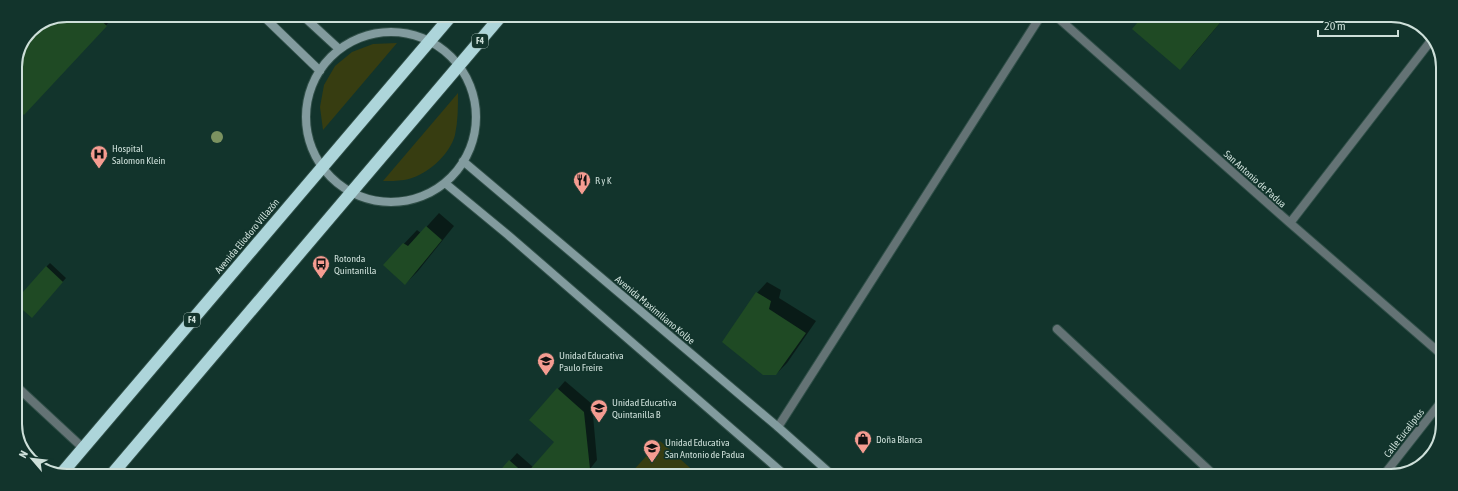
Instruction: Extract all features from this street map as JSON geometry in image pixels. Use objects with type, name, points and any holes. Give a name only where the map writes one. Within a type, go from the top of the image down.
[{"type":"highway","name":"Avenida Eliodoro Villazón","points":[[66,469],[446,22]]},
{"type":"highway","name":"F4","points":[[117,469],[496,22]]},
{"type":"main road","points":[[269,22],[320,71]]},
{"type":"main road","points":[[309,22],[339,49]]},
{"type":"main road","points":[[378,33],[405,33],[430,41],[446,51],[459,66],[468,78],[473,93],[476,107],[476,123],[471,144],[464,161],[445,182],[428,193],[410,200],[382,202],[366,199],[351,193],[321,168],[311,146],[306,121],[309,95],[320,71],[339,49],[357,38],[378,33]]},
{"type":"main road","name":"Avenida Maximiliano Kolbe","points":[[464,161],[778,427],[825,469]]},
{"type":"main road","points":[[445,182],[778,469]]},
{"type":"street","points":[[778,427],[1037,22]]},
{"type":"street","name":"San Antonio de Padua","points":[[1063,22],[1436,350]]},
{"type":"street","points":[[1290,223],[1429,44]]},
{"type":"street","points":[[1057,329],[1207,469]]},
{"type":"street","points":[[22,391],[83,448]]},
{"type":"street","name":"Calle Eucaliptos","points":[[1388,469],[1436,408]]},
{"type":"green space","points":[[397,43],[323,130],[320,107],[324,85],[335,66],[352,52],[373,44]]},
{"type":"green space","points":[[458,93],[455,135],[448,150],[436,164],[420,175],[401,180],[383,181]]},
{"type":"green space","points":[[660,441],[691,469],[635,469]]},
{"type":"building","points":[[103,22],[107,26],[24,115],[22,113],[23,58],[25,50],[35,35],[50,25],[58,23]]},
{"type":"building","points":[[1138,22],[1221,22],[1180,70],[1132,29]]},
{"type":"building","points":[[426,226],[442,240],[405,285],[383,265],[403,243],[408,246]]},
{"type":"building","points":[[46,266],[63,282],[32,318],[22,309],[22,293]]},
{"type":"building","points":[[756,292],[771,301],[769,309],[806,333],[776,375],[763,375],[722,342]]},
{"type":"building","points":[[557,388],[584,412],[590,469],[530,469],[554,442],[529,420]]},
{"type":"building","points":[[509,460],[519,469],[501,469]]},
{"type":"place","name":"Hospital Salomon Klein","points":[[99,169]]},
{"type":"place","name":"R y K","points":[[582,195]]},
{"type":"place","name":"Rotonda Quintanilla","points":[[321,279]]},
{"type":"place","name":"Unidad Educativa Paulo Freire","points":[[546,376]]},
{"type":"place","name":"Unidad Educativa Quintanilla B","points":[[599,423]]},
{"type":"place","name":"Doña Blanca","points":[[863,454]]},
{"type":"place","name":"Unidad Educativa San Antonio de Padua","points":[[652,463]]}]
